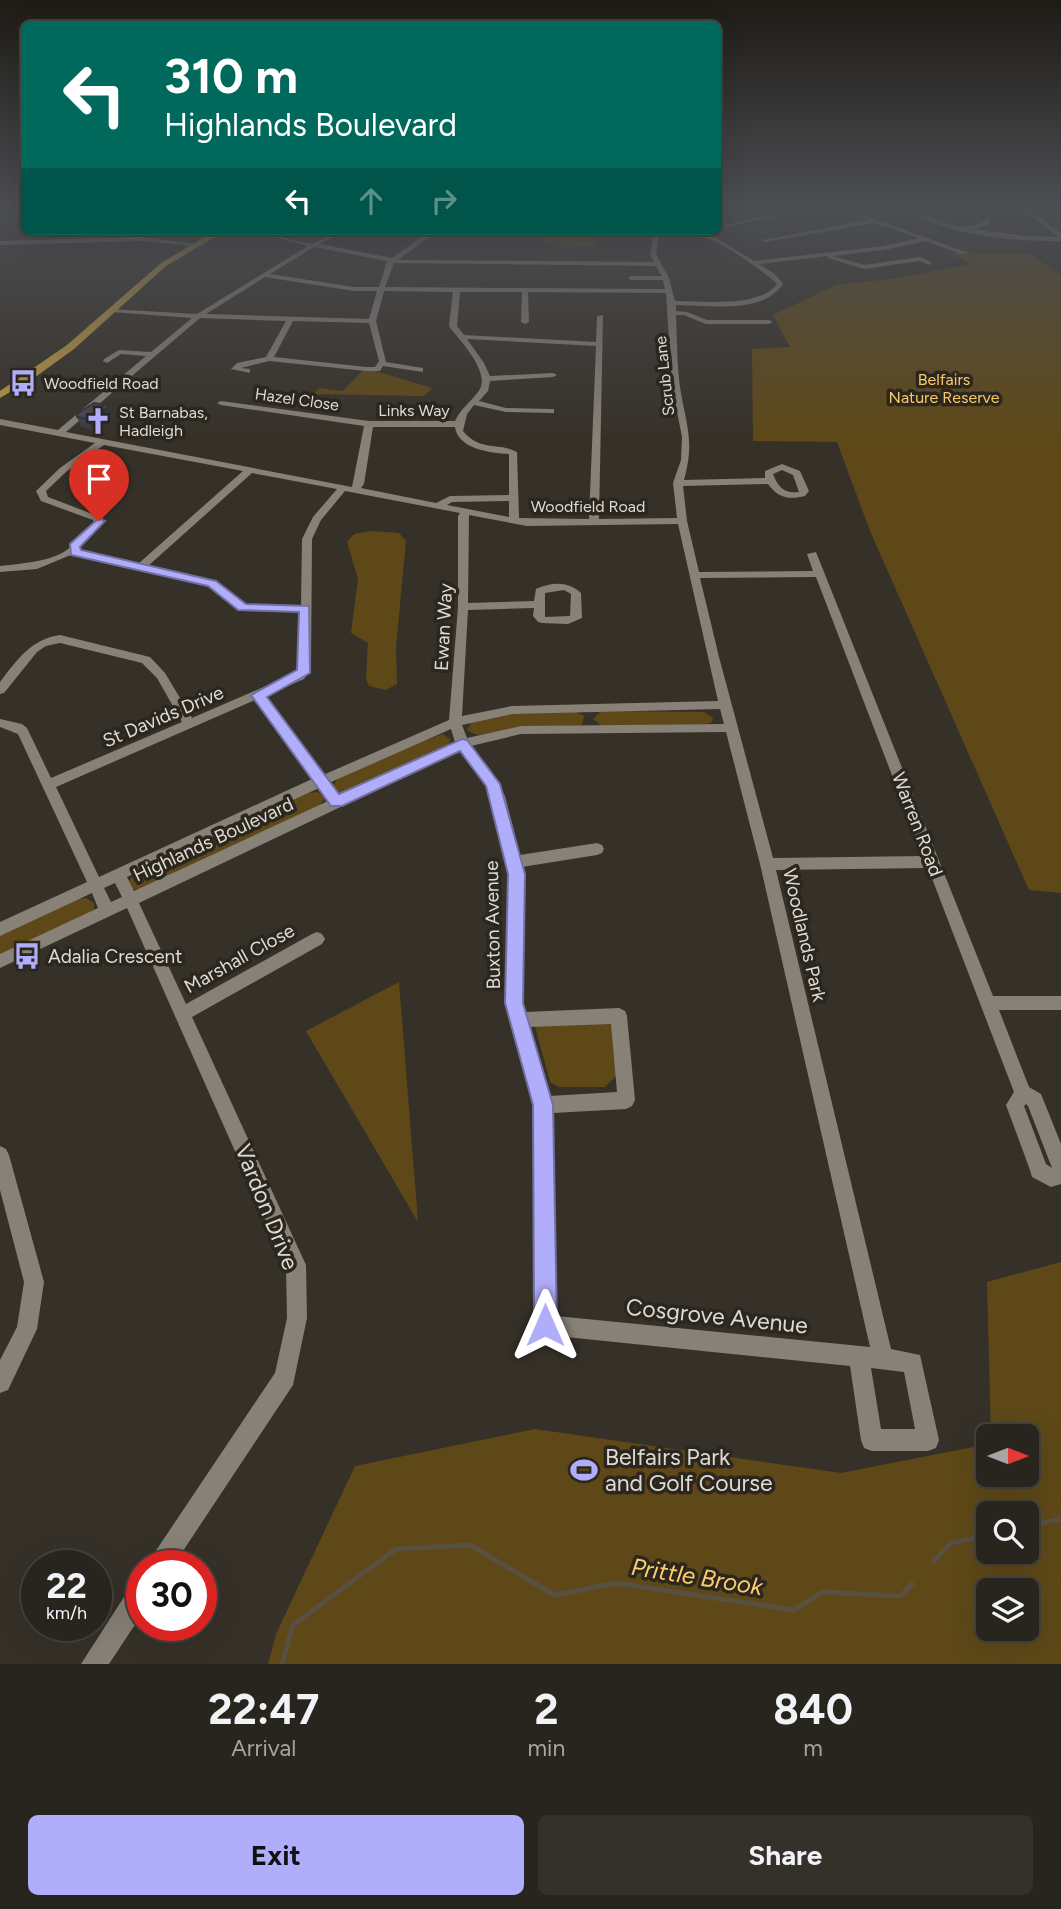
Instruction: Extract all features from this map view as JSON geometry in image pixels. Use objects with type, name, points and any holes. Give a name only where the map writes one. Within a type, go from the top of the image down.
[{"type":"main road","points":[[0,395],[48,364],[143,283]]},
{"type":"street","points":[[60,433],[198,316],[252,283]]},
{"type":"street","points":[[312,283],[345,288],[382,289],[670,291]]},
{"type":"street","points":[[383,364],[372,321],[384,283]]},
{"type":"street","name":"Scrub Lane","points":[[667,283],[674,313],[676,386],[686,438],[685,460],[678,483],[682,521]]},
{"type":"street","points":[[672,303],[747,302],[775,293],[780,287],[779,283]]},
{"type":"street","points":[[457,290],[452,323],[475,354],[487,379],[486,391],[471,402],[461,414],[458,424],[461,435],[472,444],[491,450],[513,452],[514,520]]},
{"type":"street","points":[[525,290],[525,322]]},
{"type":"street","points":[[111,310],[198,316],[372,321]]},
{"type":"street","points":[[674,313],[685,313],[706,322],[769,322]]},
{"type":"street","points":[[594,522],[601,316]]},
{"type":"street","points":[[269,359],[289,319]]},
{"type":"street","points":[[462,337],[600,344]]},
{"type":"street","points":[[107,360],[119,352],[153,354]]},
{"type":"street","points":[[247,371],[235,369],[240,365],[269,359],[366,369],[377,369],[383,364],[420,370]]},
{"type":"street","points":[[487,379],[553,375]]},
{"type":"street","points":[[471,402],[506,410],[551,411]]},
{"type":"street","name":"Hazel Close","points":[[221,403],[369,424]]},
{"type":"street","name":"Woodfield Road","points":[[0,422],[527,523],[682,521]]},
{"type":"street","points":[[349,490],[359,484],[369,424]]},
{"type":"street","name":"Links Way","points":[[369,424],[458,424]]},
{"type":"street","points":[[0,569],[37,566],[74,550],[78,542],[99,523],[98,518],[44,499],[41,491],[63,470],[103,442]]},
{"type":"street","points":[[140,568],[250,470]]},
{"type":"street","points":[[678,483],[771,481]]},
{"type":"street","name":"St Davids Drive","points":[[47,785],[258,695],[303,673],[309,531],[349,490]]},
{"type":"street","points":[[437,506],[450,499],[513,498]]},
{"type":"street","name":"Ewan Way","points":[[462,744],[455,722],[463,607],[463,516],[466,512]]},
{"type":"street","name":"Woodlands Park","points":[[682,521],[767,864],[883,1360]]},
{"type":"street","points":[[74,550],[78,554],[212,583],[243,608],[305,608]]},
{"type":"street","name":"Warren Road","points":[[813,554],[1023,1093],[1035,1100],[1061,1167]]},
{"type":"street","points":[[694,575],[820,573]]},
{"type":"street","points":[[463,607],[539,604]]},
{"type":"street","points":[[0,690],[38,645],[60,639],[146,660],[161,676],[189,723]]},
{"type":"street","points":[[258,695],[336,802]]},
{"type":"street","name":"Highlands Boulevard","points":[[0,929],[455,722],[512,710],[727,705]]},
{"type":"street","points":[[588,708],[589,730]]},
{"type":"street","points":[[0,723],[18,727],[23,732],[107,910]]},
{"type":"street","name":"Highlands Boulevard","points":[[0,961],[462,744],[521,730],[733,727]]},
{"type":"street","name":"Buxton Avenue","points":[[462,744],[493,784],[515,862],[514,1003],[543,1105],[545,1325]]},
{"type":"street","points":[[515,862],[597,849]]},
{"type":"street","points":[[767,864],[933,862]]},
{"type":"street","name":"Vardon Drive","points":[[118,875],[296,1265],[297,1318],[285,1377],[170,1550]]},
{"type":"street","name":"Marshall Close","points":[[183,1014],[317,939]]},
{"type":"street","points":[[988,1003],[1061,1003]]},
{"type":"street","points":[[517,1020],[619,1016],[626,1100],[543,1105]]},
{"type":"street","name":"Warren Road","points":[[1023,1093],[1015,1105],[1039,1170],[1051,1178],[1061,1175]]},
{"type":"street","points":[[0,1155],[34,1282],[27,1329],[0,1382]]},
{"type":"street","name":"Cosgrove Avenue","points":[[545,1325],[913,1362],[928,1440],[872,1440],[859,1358]]},
{"type":"street","points":[[94,1664],[126,1616]]},
{"type":"green space","name":"Belfairs Nature Reserve","points":[[858,283],[1061,283],[1061,893],[1029,890],[870,531],[837,442],[753,441],[752,349],[790,347],[773,315],[836,285]]},
{"type":"green space","points":[[363,370],[432,388],[424,396],[313,394],[319,388],[343,391]]},
{"type":"green space","points":[[371,531],[399,533],[406,541],[396,647],[397,684],[386,690],[369,686],[366,679],[368,643],[351,633],[358,579],[347,542],[354,534]]},
{"type":"green space","points":[[574,711],[584,716],[582,725],[520,728],[477,735],[467,730],[471,722],[512,713]]},
{"type":"green space","points":[[601,711],[704,712],[713,718],[711,723],[702,724],[602,726],[593,719]]},
{"type":"green space","points":[[443,734],[450,739],[449,745],[345,794],[333,791],[332,786],[338,779],[398,750]]},
{"type":"green space","points":[[318,792],[325,798],[318,807],[142,890],[131,889],[129,880],[139,871],[308,793]]},
{"type":"green space","points":[[86,898],[94,903],[94,909],[87,916],[0,957],[0,935],[77,899]]},
{"type":"green space","points":[[399,982],[418,1222],[306,1031]]},
{"type":"green space","points":[[533,1019],[612,1020],[618,1074],[605,1087],[559,1087],[550,1082]]},
{"type":"green space","name":"Belfairs Park and Golf Course","points":[[1061,1262],[1061,1664],[268,1664],[276,1634],[355,1466],[535,1429],[841,1473],[976,1447],[976,1488],[1040,1488],[1040,1424],[991,1424],[987,1282]]},
{"type":"building","points":[[94,403],[110,406],[88,419],[77,417],[77,414]]},
{"type":"waterway","name":"Prittle Brook","points":[[1039,1524],[1061,1519]]},
{"type":"waterway","name":"Prittle Brook","points":[[934,1561],[951,1543],[976,1538]]},
{"type":"waterway","name":"Prittle Brook","points":[[282,1664],[293,1625],[396,1549],[470,1545],[554,1595],[617,1583],[793,1610],[823,1592],[901,1596],[912,1584]]},
{"type":"place","name":"Woodfield Road","points":[[23,383]]},
{"type":"place","name":"St Barnabas, Hadleigh","points":[[98,421]]},
{"type":"place","name":"Adalia Crescent","points":[[27,956]]},
{"type":"place","name":"Belfairs Park and Golf Course","points":[[584,1470]]},
{"type":"route","points":[[99,521],[75,546],[74,550],[78,554],[212,583],[243,608],[305,608],[303,673],[258,695],[336,802],[409,766],[462,744],[493,784],[517,874],[514,1003],[543,1105],[545,1125],[545,1325]]}]
